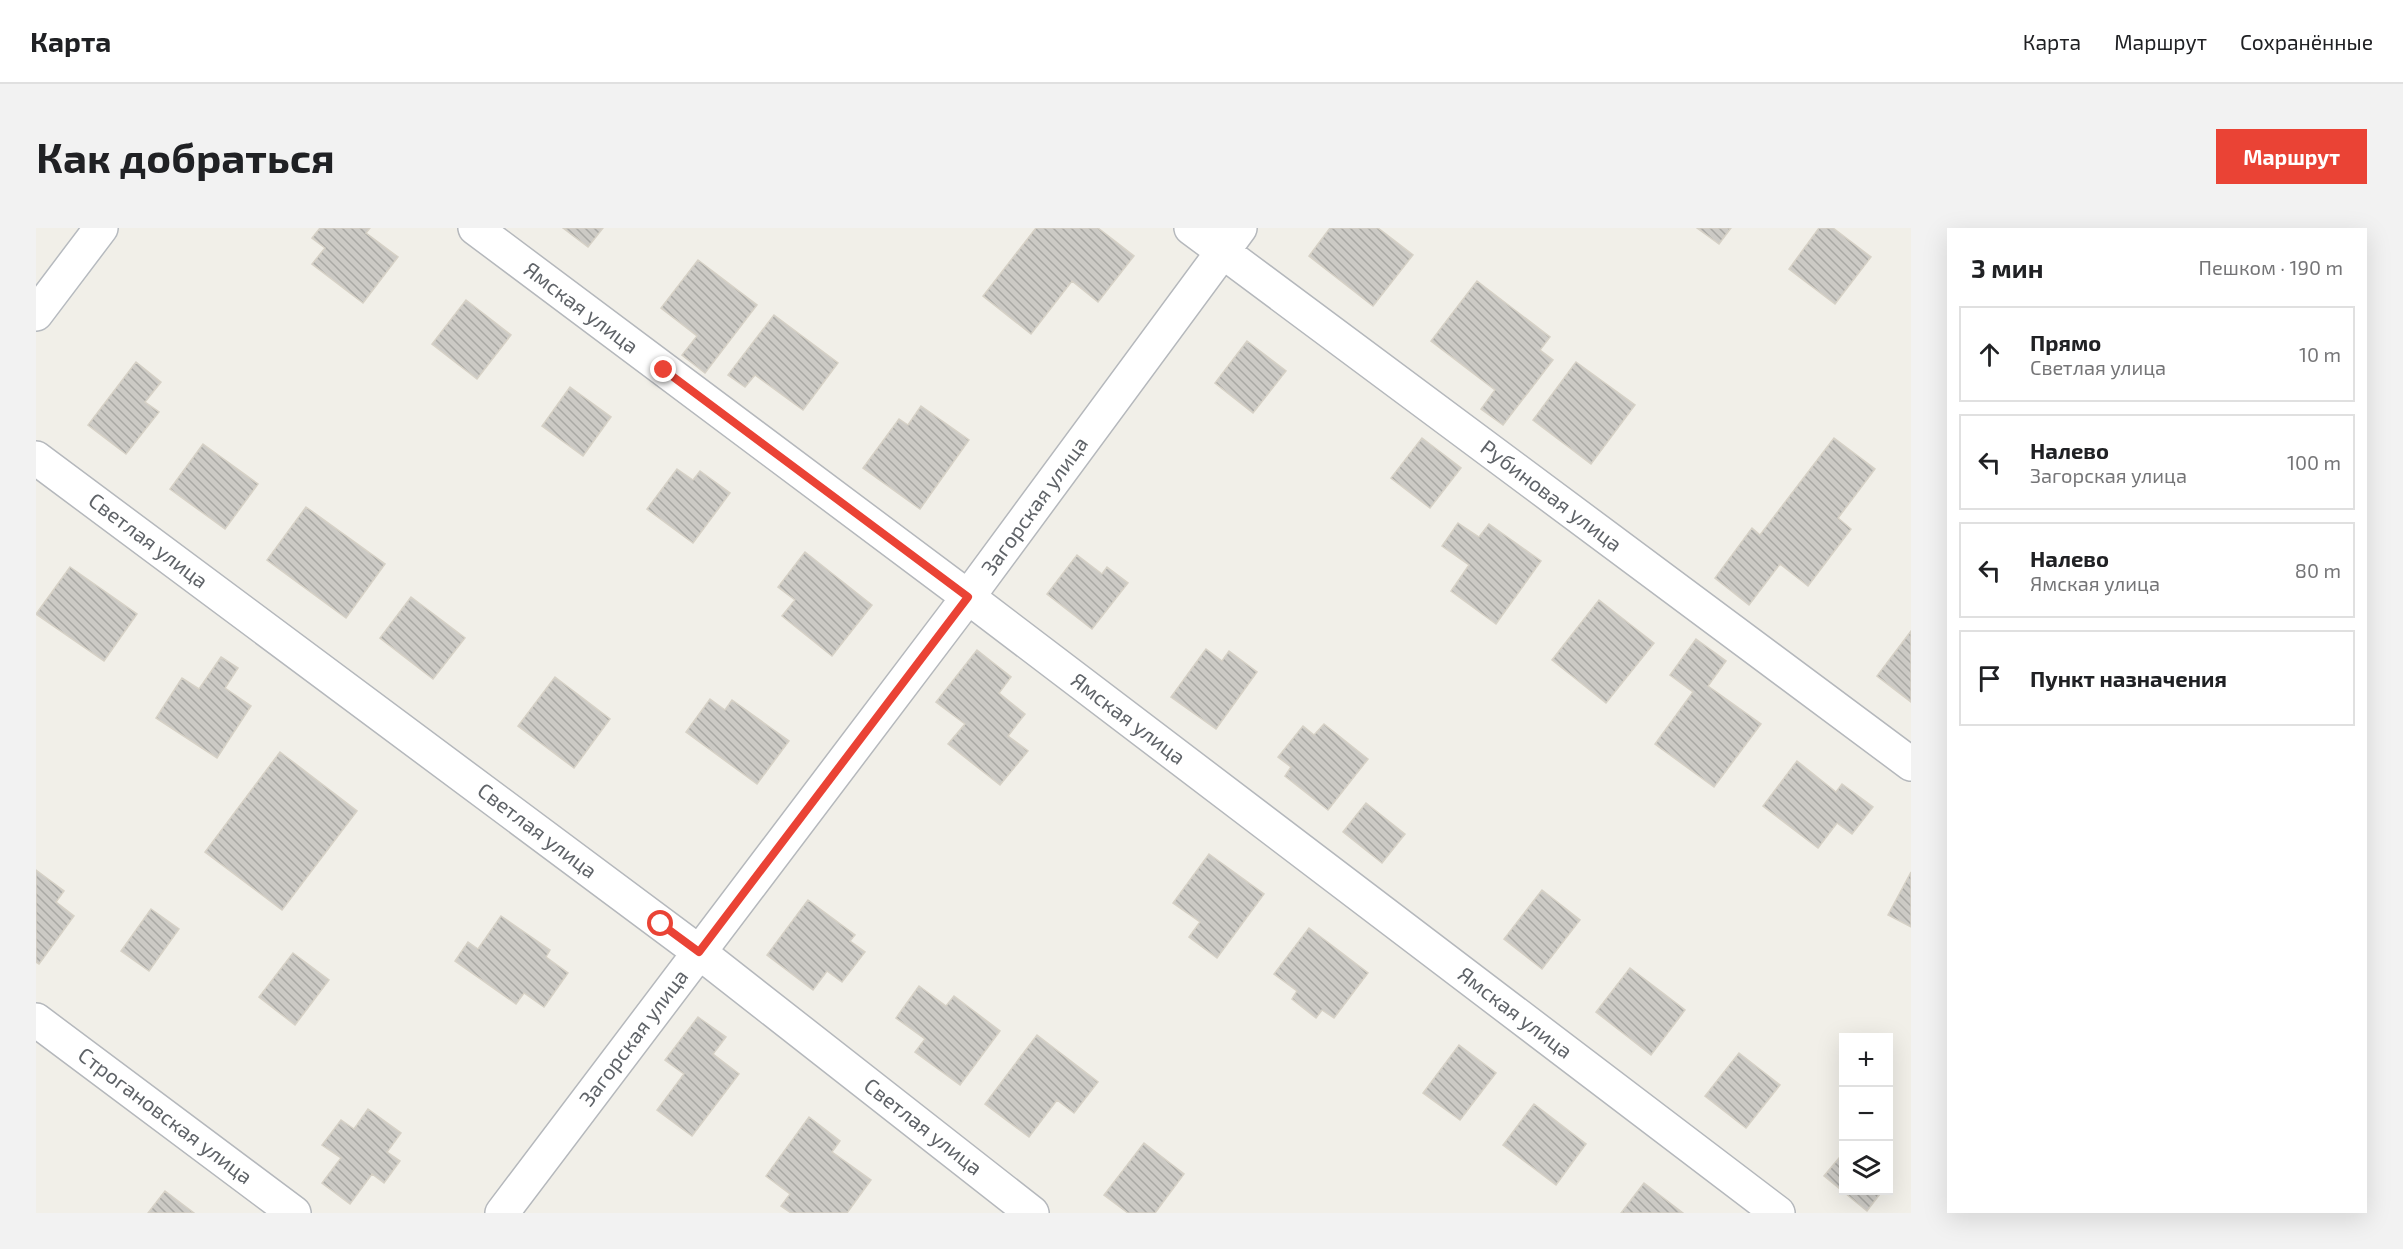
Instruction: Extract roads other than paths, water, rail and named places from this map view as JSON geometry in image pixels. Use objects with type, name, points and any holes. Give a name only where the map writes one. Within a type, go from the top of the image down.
[{"type":"street","points":[[36,314],[101,228]]},
{"type":"street","name":"Ямская улица","points":[[475,228],[968,597],[1778,1213]]},
{"type":"street","name":"Рубиновая улица","points":[[1191,228],[1232,240],[1911,764]]},
{"type":"street","name":"Загорская улица","points":[[502,1213],[968,597],[1232,240]]},
{"type":"street","name":"Светлая улица","points":[[36,458],[699,952],[1032,1213]]},
{"type":"street","name":"Строгановская улица","points":[[36,1020],[294,1213]]}]
